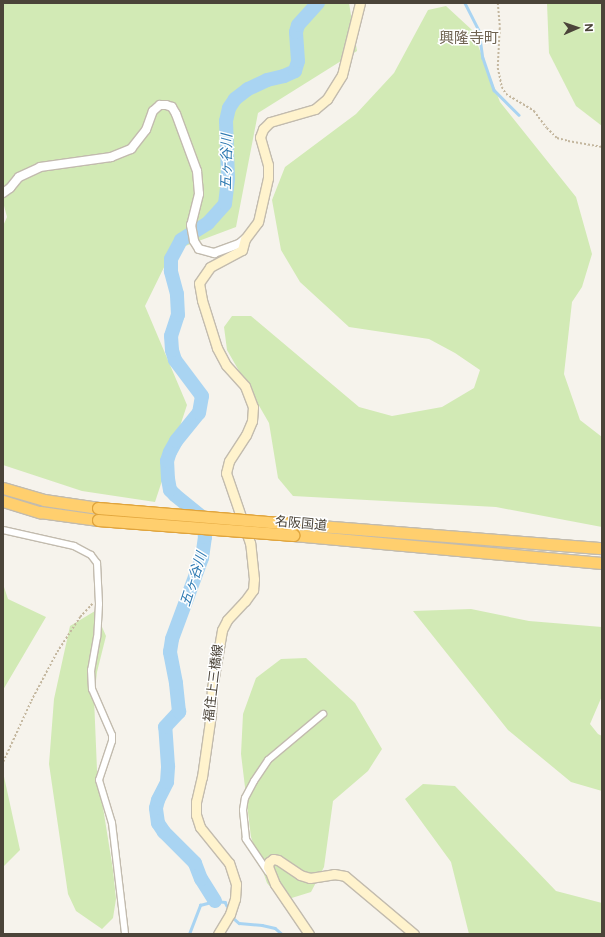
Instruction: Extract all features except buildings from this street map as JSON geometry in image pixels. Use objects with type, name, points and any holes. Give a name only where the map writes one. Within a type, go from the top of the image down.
[{"type":"highway","name":"名阪国道","points":[[3,487],[44,500],[98,508],[602,548]]},
{"type":"highway","name":"名阪国道","points":[[3,501],[40,512],[98,520],[293,535],[602,563]]},
{"type":"highway","points":[[3,508],[70,517]]},
{"type":"main road","name":"福住上三橋線","points":[[218,934],[230,914],[235,899],[236,884],[229,863],[200,827],[196,815],[196,802],[202,777],[211,714],[212,688],[220,637],[227,620],[245,602],[253,590],[254,579],[250,543],[226,473],[229,461],[246,435],[252,421],[253,407],[245,386],[226,366],[217,348],[202,300],[199,283],[210,266],[242,250],[245,239],[258,222],[268,178],[268,165],[260,137],[263,129],[270,122],[315,109],[328,99],[342,75],[360,3]]},
{"type":"main road","points":[[308,934],[275,884],[268,867],[269,862],[278,860],[300,875],[310,878],[334,874],[345,876],[414,934]]},
{"type":"street","points":[[3,193],[18,177],[40,167],[111,157],[131,149],[146,130],[153,111],[160,105],[166,105],[172,107],[176,114],[198,177],[199,194],[191,225],[194,241],[199,249],[214,252],[239,244],[245,239]]},
{"type":"street","points":[[3,530],[58,542],[87,552],[97,563],[97,637],[91,670],[92,689],[112,735],[112,741],[99,780],[112,823],[125,934]]},
{"type":"street","points":[[275,884],[246,839],[243,829],[243,810],[245,798],[268,760],[323,714]]},
{"type":"path","points":[[498,3],[500,28],[498,68],[502,88],[506,94],[534,111],[546,128],[558,138],[602,147]]},
{"type":"path","points":[[3,762],[31,701],[57,652],[80,618],[98,597]]},
{"type":"green space","points":[[3,3],[349,3],[357,51],[258,113],[236,227],[172,251],[145,306],[187,405],[155,502],[82,491],[3,465],[3,226],[7,217],[3,202]]},
{"type":"green space","points":[[547,3],[602,3],[602,126],[576,106],[549,53]]},
{"type":"green space","points":[[446,6],[472,30],[500,102],[576,197],[592,254],[582,287],[572,302],[564,374],[580,420],[602,437],[602,527],[496,507],[293,496],[278,478],[269,423],[227,350],[224,327],[232,316],[251,316],[359,407],[392,416],[442,407],[474,388],[480,370],[455,353],[429,339],[349,327],[300,282],[281,250],[272,200],[285,167],[356,114],[394,73],[428,10]]},
{"type":"green space","points":[[3,584],[8,599],[46,617],[3,690]]},
{"type":"green space","points":[[471,609],[529,621],[602,627],[602,696],[590,724],[598,734],[602,736],[602,791],[571,782],[508,730],[413,611]]},
{"type":"green space","points":[[95,611],[106,636],[97,672],[94,698],[97,770],[113,870],[116,899],[113,918],[102,929],[76,911],[68,894],[49,764],[54,699],[70,626]]},
{"type":"green space","points":[[306,658],[355,703],[382,749],[368,771],[333,801],[324,867],[311,892],[282,901],[267,883],[251,837],[241,754],[243,714],[256,678],[281,659]]},
{"type":"green space","points":[[3,772],[20,850],[3,867]]},
{"type":"green space","points":[[423,784],[455,786],[556,891],[602,903],[602,934],[469,934],[451,862],[405,799]]},
{"type":"waterway","name":"五ヶ谷川","points":[[215,901],[201,879],[195,863],[164,832],[158,823],[156,808],[158,800],[167,782],[168,766],[165,727],[179,712],[176,683],[170,652],[172,639],[202,558],[205,537],[202,517],[170,490],[168,479],[167,461],[170,452],[176,441],[199,413],[202,396],[175,360],[172,350],[171,336],[178,315],[177,294],[171,271],[171,259],[181,240],[208,223],[225,204],[228,178],[226,121],[229,108],[235,99],[248,89],[267,80],[284,76],[295,71],[298,61],[296,32],[298,25],[318,3]]},
{"type":"waterway","points":[[465,3],[479,31],[483,58],[494,90],[519,115]]},
{"type":"waterway","points":[[189,934],[200,905],[215,901],[225,902],[227,906]]},
{"type":"waterway","points":[[232,917],[239,923],[275,928],[282,934]]},
{"type":"district","name":"興隆寺町","points":[[469,38]]}]
